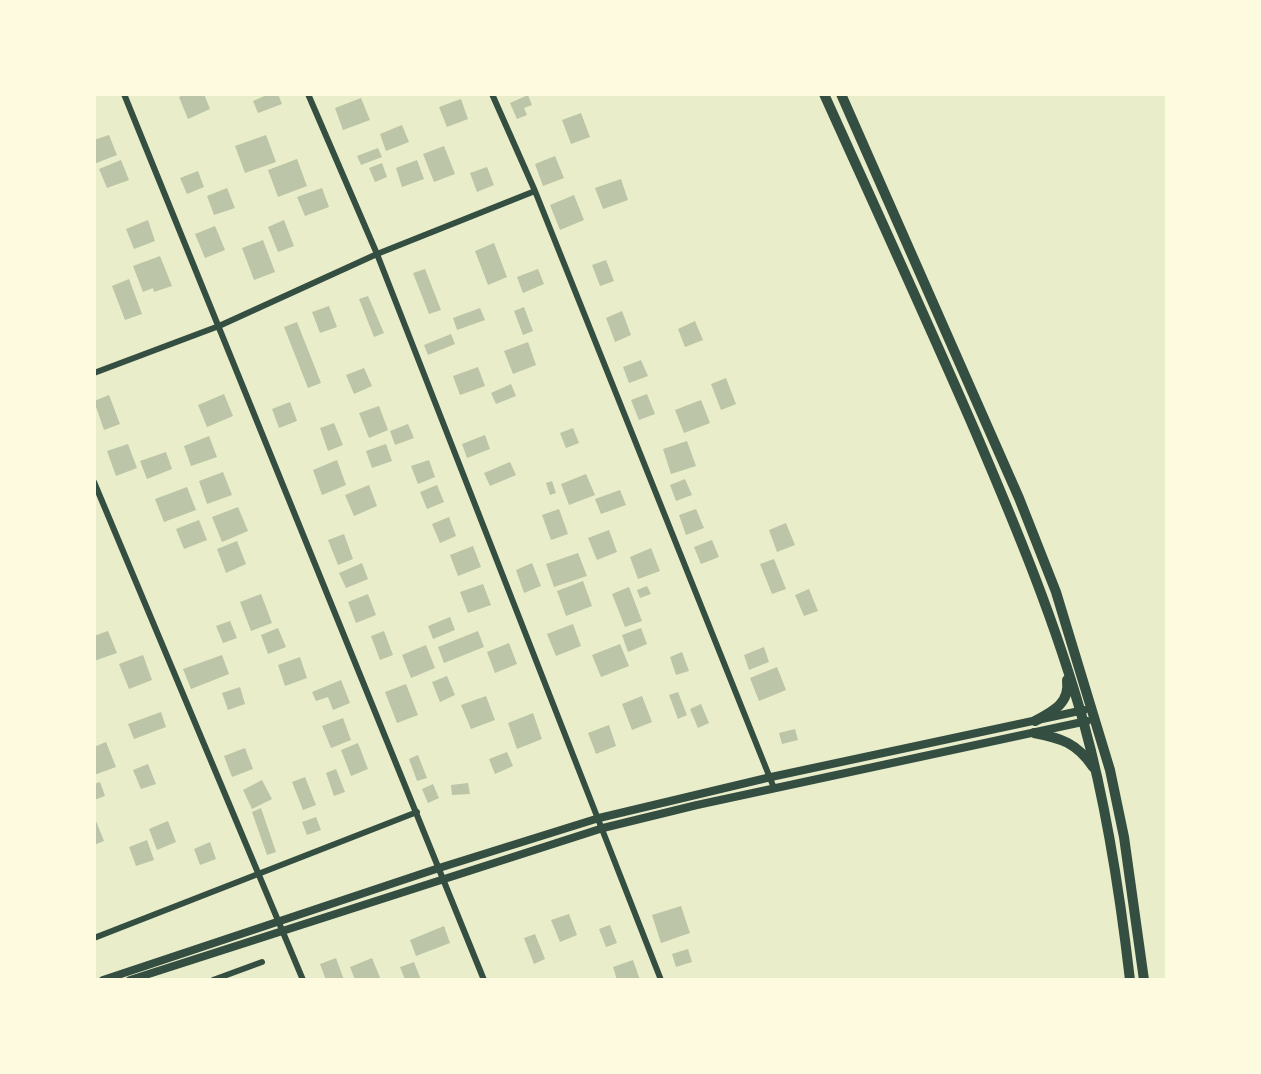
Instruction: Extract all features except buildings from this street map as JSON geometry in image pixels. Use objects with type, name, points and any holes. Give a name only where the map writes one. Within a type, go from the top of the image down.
[{"type":"main road","points":[[824,94],[1006,503],[1064,659],[1097,773],[1121,904],[1130,980]]},
{"type":"main road","points":[[841,94],[1019,498],[1056,592],[1095,713],[1124,837],[1144,980]]},
{"type":"main road","points":[[1035,721],[1054,711],[1063,703],[1068,693],[1064,659]]},
{"type":"main road","points":[[1034,733],[1065,740],[1077,747],[1097,773]]},
{"type":"street","points":[[124,94],[484,980]]},
{"type":"street","points":[[308,94],[376,254],[661,980]]},
{"type":"street","points":[[492,94],[535,191],[774,788]]},
{"type":"street","points":[[94,374],[219,326],[376,254],[535,191]]},
{"type":"street","points":[[94,482],[303,980]]},
{"type":"street","points":[[130,980],[603,828],[774,788],[1034,733],[1095,713]]},
{"type":"street","points":[[103,980],[439,867],[599,818],[771,777],[1035,721],[1082,717]]},
{"type":"street","points":[[94,938],[258,872],[417,812]]},
{"type":"street","points":[[213,980],[262,962]]}]
